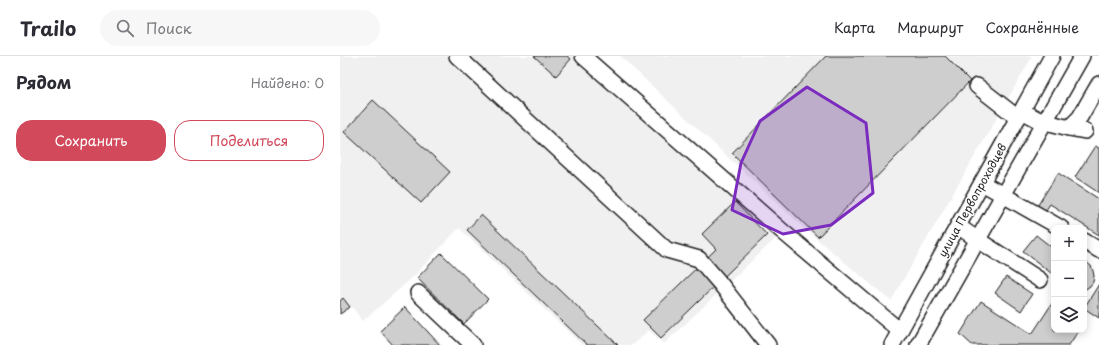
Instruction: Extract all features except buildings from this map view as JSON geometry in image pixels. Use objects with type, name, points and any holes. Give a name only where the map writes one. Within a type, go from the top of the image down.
[{"type":"street","points":[[458,56],[667,250],[698,259],[719,282],[768,345]]},
{"type":"street","points":[[583,56],[782,231],[900,331]]},
{"type":"street","name":"улица Первопроходцев","points":[[892,345],[1052,56]]},
{"type":"street","points":[[918,345],[1082,56]]},
{"type":"street","points":[[1069,128],[1080,117],[1099,84]]},
{"type":"street","points":[[977,86],[1020,115],[1085,132]]},
{"type":"street","points":[[982,182],[1056,225]]},
{"type":"street","points":[[958,226],[1040,280]]},
{"type":"street","points":[[1087,243],[1099,250]]},
{"type":"street","points":[[418,293],[473,345]]},
{"type":"highlighted area","points":[[807,87],[866,123],[873,193],[831,225],[783,234],[732,210],[741,163],[760,121]]},
{"type":"shaded area","points":[[340,56],[574,56],[778,236],[664,344],[649,330],[632,345],[582,345],[459,228],[413,277],[363,321],[352,307],[340,315]]},
{"type":"shaded area","points":[[620,56],[1032,57],[891,301],[806,230]]}]
